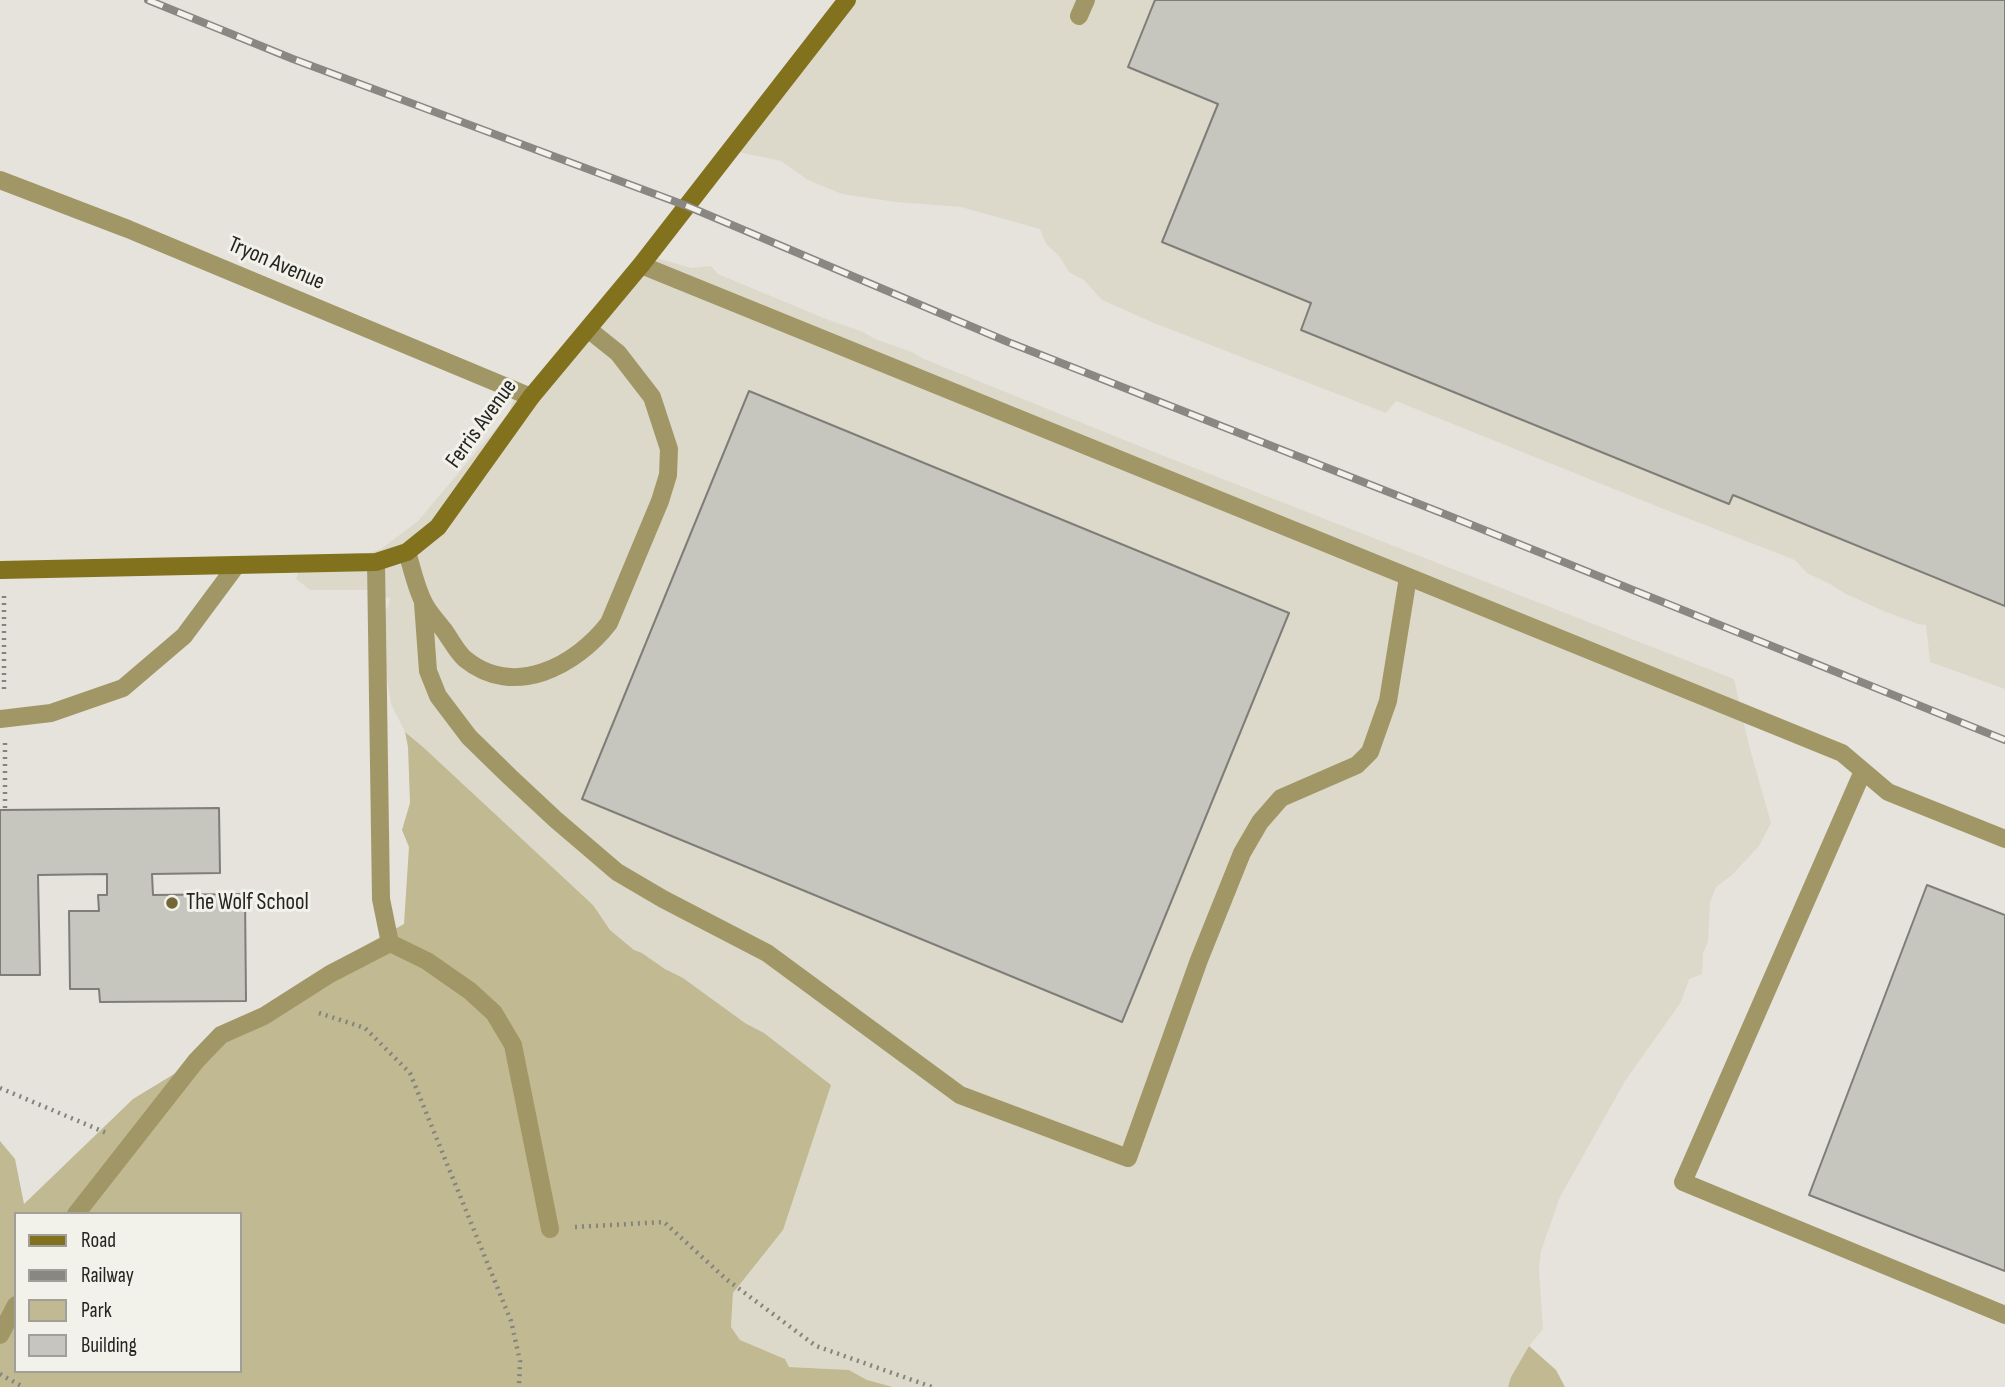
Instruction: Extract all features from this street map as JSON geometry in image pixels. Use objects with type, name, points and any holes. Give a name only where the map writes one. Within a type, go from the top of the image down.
[{"type":"street","name":"Ferris Avenue","points":[[0,570],[376,562],[407,552],[438,527],[531,397],[641,265],[847,0]]},
{"type":"street","name":"Tryon Avenue","points":[[0,180],[128,229],[531,397]]},
{"type":"street","points":[[641,265],[1842,752],[1888,792],[2005,839]]},
{"type":"street","points":[[423,603],[464,658],[490,673],[514,677],[536,675],[561,665],[583,652],[609,623],[660,501],[668,475],[669,449],[652,397],[646,388],[618,353],[588,329]]},
{"type":"street","points":[[407,552],[423,603],[428,671],[438,696],[469,737],[555,819],[617,872],[663,900],[767,953],[960,1095],[1128,1158],[1199,960],[1242,853],[1260,822],[1281,798],[1357,765],[1370,752],[1388,701],[1408,577]]},
{"type":"street","points":[[376,562],[381,899],[390,943]]},
{"type":"street","points":[[0,719],[51,713],[124,688],[184,636],[236,566]]},
{"type":"street","points":[[1863,771],[1683,1182],[2005,1315]]},
{"type":"street","points":[[78,1212],[196,1061],[221,1035],[264,1016],[330,974],[390,943]]},
{"type":"street","points":[[390,943],[428,961],[470,991],[494,1013],[513,1045],[550,1228]]},
{"type":"street","points":[[0,1335],[14,1309]]},
{"type":"path","points":[[318,1013],[365,1028],[410,1073],[511,1321],[520,1360],[519,1387]]},
{"type":"path","points":[[0,1088],[132,1144]]},
{"type":"path","points":[[550,1228],[664,1222],[726,1279],[816,1346],[932,1387]]},
{"type":"path","points":[[0,1374],[23,1387]]},
{"type":"shaded area","points":[[838,0],[2005,0],[2005,689],[1930,662],[1926,625],[1886,612],[1846,594],[1807,573],[1795,560],[1396,401],[1386,413],[1154,323],[1102,300],[1084,280],[1069,272],[1060,257],[1046,244],[1040,229],[961,207],[842,194],[808,180],[781,161],[729,150]]},
{"type":"shaded area","points":[[640,253],[691,268],[711,266],[718,274],[1164,456],[1734,679],[1748,742],[1771,823],[1759,846],[1732,875],[1716,887],[1710,902],[1708,942],[1703,953],[1702,974],[1689,979],[1681,1002],[1625,1081],[1560,1197],[1541,1251],[1539,1269],[1543,1329],[1529,1346],[1508,1387],[893,1387],[867,1380],[849,1370],[789,1367],[785,1359],[740,1340],[731,1327],[733,1293],[783,1230],[764,1033],[745,1023],[683,978],[634,950],[610,930],[593,905],[405,732],[391,704],[377,614],[387,608],[390,599],[371,590],[310,590],[296,579],[301,566],[354,558],[381,549],[418,521],[508,414],[513,401]]},
{"type":"green space","points":[[405,732],[593,905],[610,930],[634,950],[683,978],[745,1023],[764,1033],[831,1085],[783,1230],[733,1293],[731,1327],[740,1340],[785,1359],[789,1367],[849,1370],[867,1380],[893,1387],[0,1387],[0,1141],[15,1159],[24,1204],[133,1099],[317,987],[337,961],[404,924],[409,847],[402,830],[410,803]]},
{"type":"green space","points":[[1529,1346],[1556,1370],[1565,1387],[1508,1387]]},
{"type":"building","points":[[1155,0],[2005,0],[2005,606],[1733,495],[1729,504],[1301,330],[1311,303],[1162,242],[1218,104],[1128,67]]},
{"type":"building","points":[[749,391],[1289,613],[1122,1022],[582,799]]},
{"type":"building","name":"The Wolf School","points":[[219,808],[220,873],[152,874],[153,895],[245,894],[246,1001],[100,1002],[99,989],[70,989],[69,911],[99,911],[98,895],[107,895],[107,874],[38,875],[40,975],[0,975],[0,810]]},
{"type":"building","points":[[1927,885],[2005,915],[2005,1271],[1809,1195]]},
{"type":"railway","points":[[148,0],[293,59],[687,206],[1008,342],[2005,740]]},
{"type":"place","name":"The Wolf School","points":[[172,903]]}]
